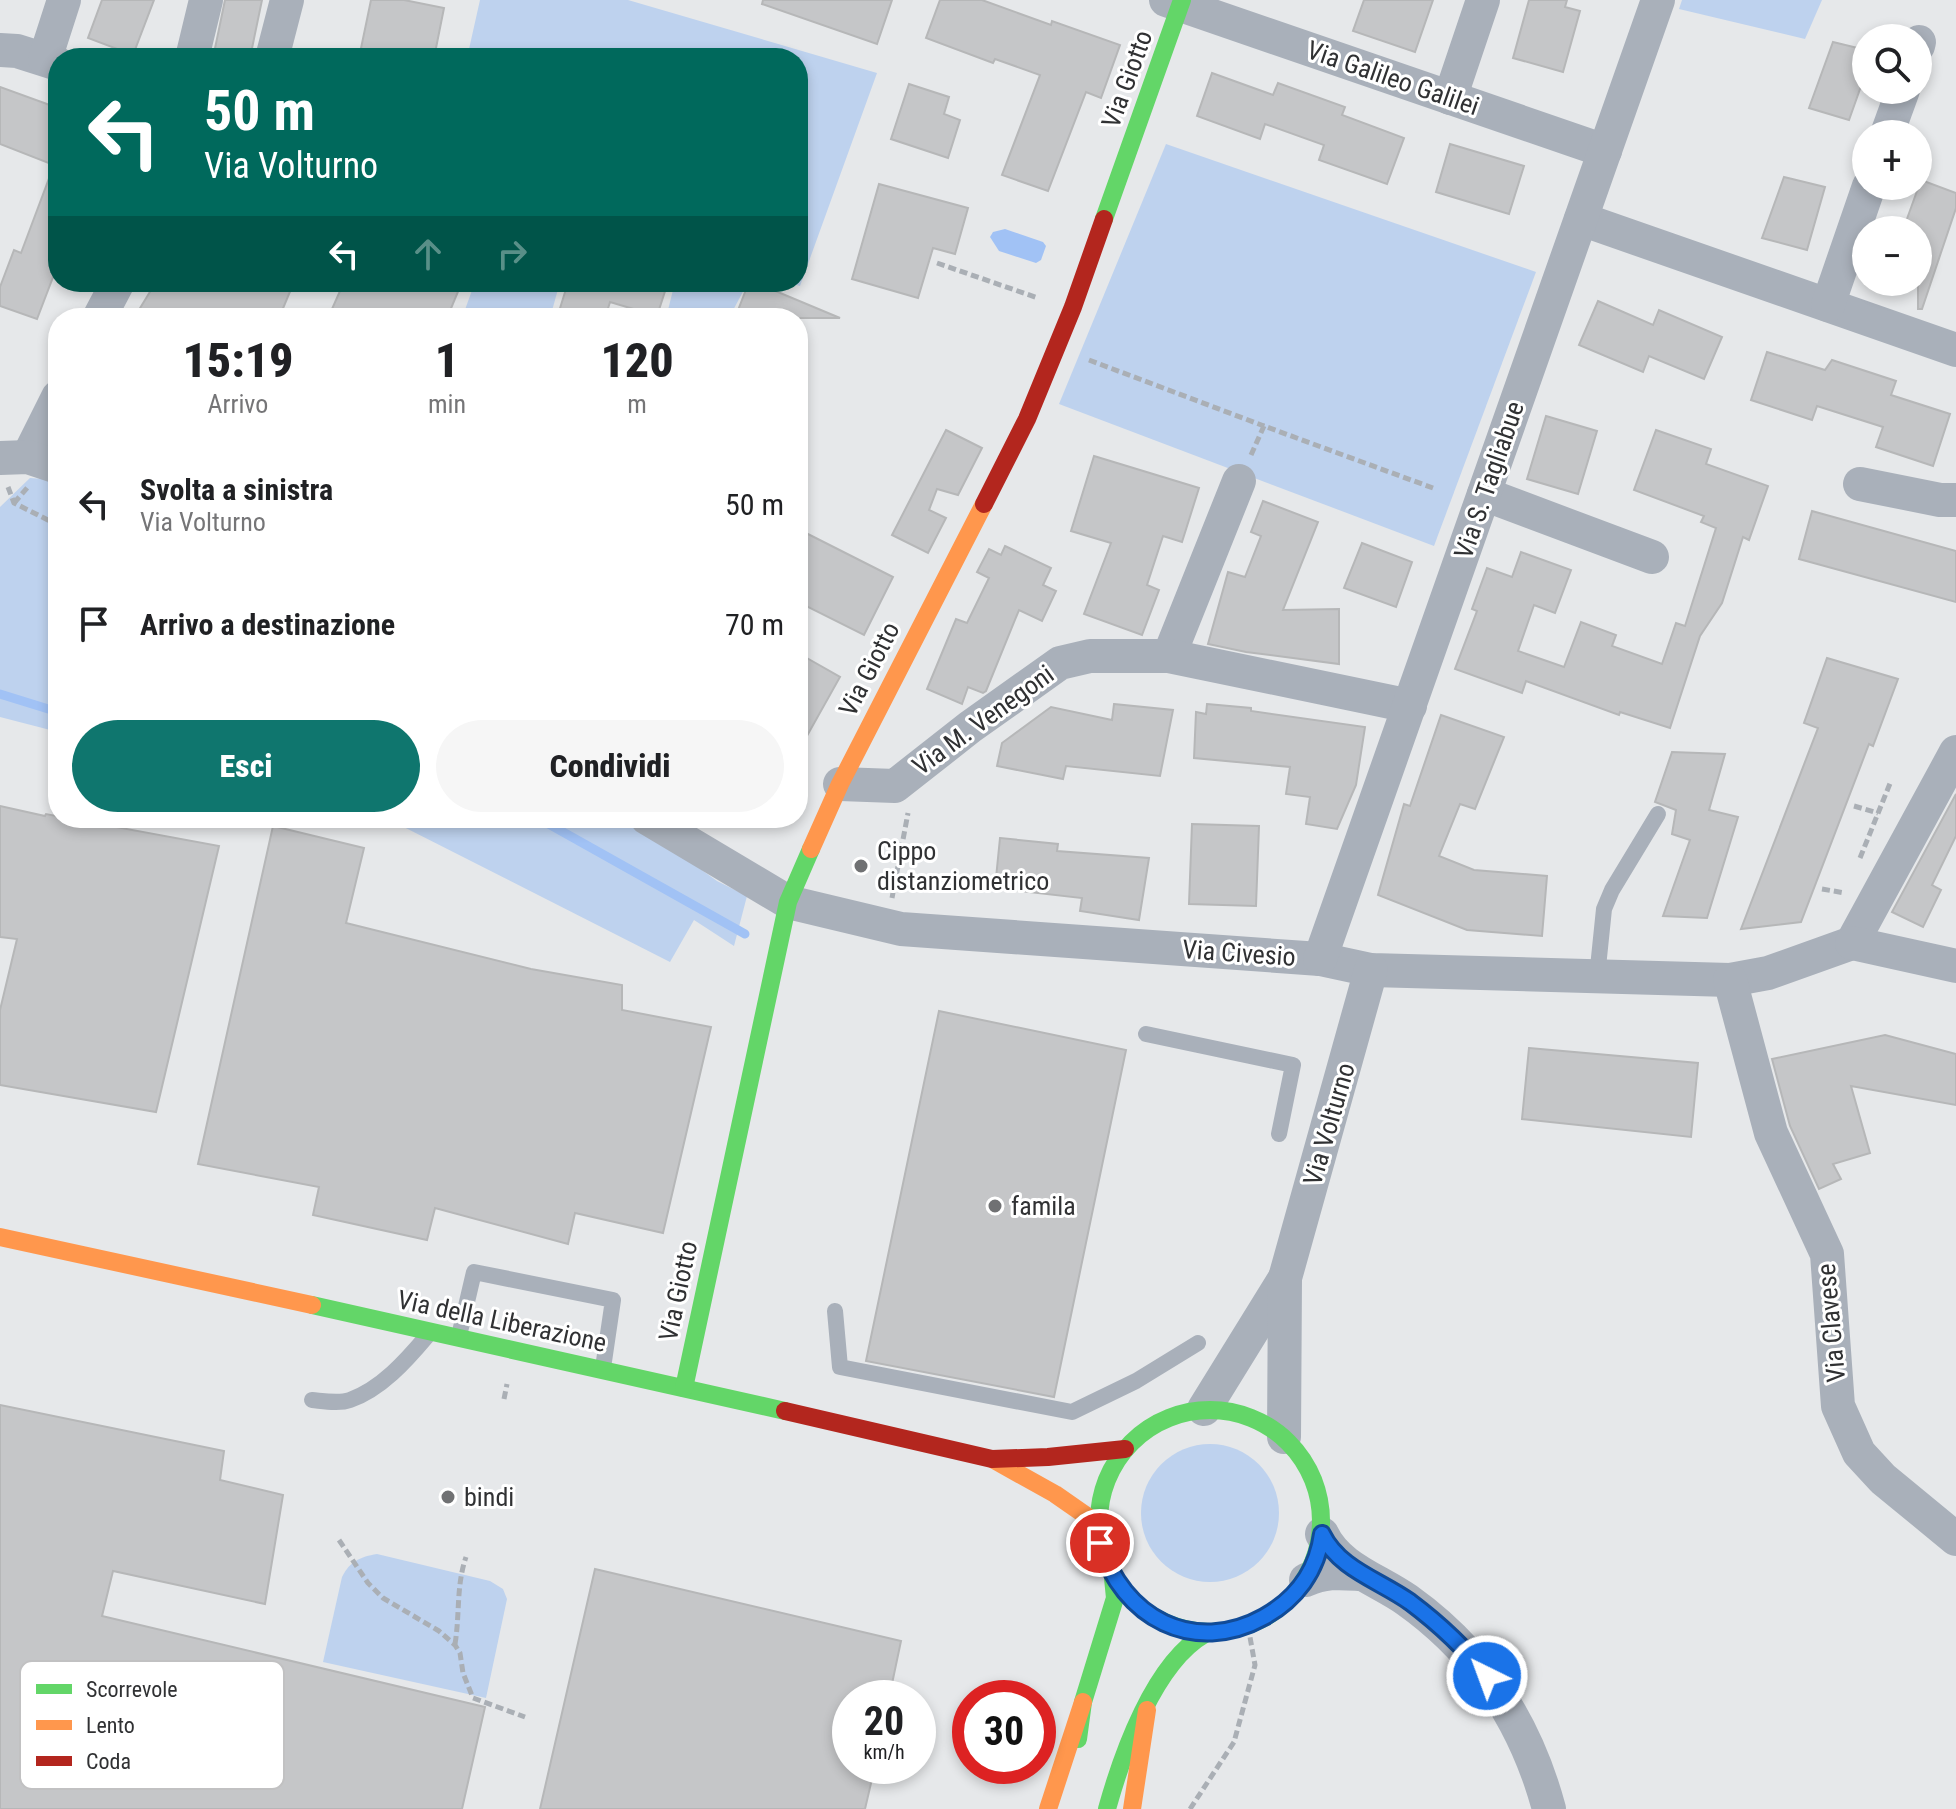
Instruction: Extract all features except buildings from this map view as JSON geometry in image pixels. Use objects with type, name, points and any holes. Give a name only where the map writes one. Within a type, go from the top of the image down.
[{"type":"main road","name":"Via Giotto","points":[[684,1388],[788,902],[840,784],[1027,419],[1073,307],[1176,2]]},
{"type":"main road","name":"Via della Liberazione","points":[[0,1237],[992,1459],[1125,1449]]},
{"type":"main road","points":[[1048,1809],[1115,1598],[1113,1578],[1100,1543],[1098,1524],[1101,1497],[1110,1470],[1125,1449],[1144,1431],[1170,1417],[1204,1409],[1255,1418],[1284,1437],[1310,1469],[1321,1504],[1322,1534],[1313,1565],[1306,1580],[1284,1606],[1248,1626],[1205,1634],[1187,1645],[1147,1710],[1115,1779],[1107,1809]]},
{"type":"main road","name":"Via della Liberazione","points":[[992,1459],[1055,1494],[1098,1524]]},
{"type":"main road","points":[[1113,1578],[1130,1600],[1165,1624],[1205,1634]]},
{"type":"main road","points":[[1068,1809],[1083,1702]]},
{"type":"main road","points":[[1132,1809],[1147,1710]]},
{"type":"street","points":[[55,48],[64,0]]},
{"type":"street","points":[[194,48],[206,0]]},
{"type":"street","points":[[275,48],[287,0]]},
{"type":"street","points":[[1450,98],[1483,0]]},
{"type":"street","name":"Via S. Tagliabue","points":[[1320,959],[1658,0]]},
{"type":"street","name":"Via Galileo Galilei","points":[[1176,2],[1605,151]]},
{"type":"street","points":[[0,50],[17,51],[48,61]]},
{"type":"street","points":[[1828,305],[1864,200]]},
{"type":"street","points":[[1581,219],[1956,350]]},
{"type":"street","points":[[23,465],[48,416]]},
{"type":"street","points":[[1169,656],[1239,481]]},
{"type":"street","points":[[1860,484],[1940,500],[1956,500]]},
{"type":"street","points":[[1484,494],[1652,557]]},
{"type":"street","name":"Via M. Venegoni","points":[[840,784],[895,786],[1060,663],[1090,656],[1169,656],[1410,706]]},
{"type":"street","points":[[1956,752],[1852,943],[1956,966]]},
{"type":"street","name":"Via Civesio","points":[[664,828],[788,902],[901,929],[1320,959],[1371,970],[1730,980],[1768,973],[1852,943]]},
{"type":"street","name":"Via Volturno","points":[[1284,1437],[1285,1278],[1371,970]]},
{"type":"street","name":"Via Clavese","points":[[1730,980],[1771,1133],[1827,1254],[1838,1406],[1859,1453],[1883,1479],[1956,1539]]},
{"type":"street","name":"Via Volturno","points":[[1204,1409],[1285,1278]]},
{"type":"street","points":[[1322,1534],[1329,1548],[1361,1574],[1408,1601],[1477,1663],[1519,1726],[1549,1809]]},
{"type":"street","points":[[1306,1580],[1318,1574],[1361,1574]]},
{"type":"lane","points":[[1597,977],[1604,909],[1612,890],[1658,814]]},
{"type":"lane","points":[[1146,1034],[1293,1065],[1279,1134]]},
{"type":"lane","points":[[459,1338],[474,1272],[613,1300],[603,1370]]},
{"type":"lane","points":[[835,1311],[840,1367],[1072,1412],[1136,1381],[1198,1343]]},
{"type":"lane","points":[[312,1400],[348,1401],[381,1383],[411,1356],[430,1332]]},
{"type":"path","points":[[937,263],[1073,307]]},
{"type":"path","points":[[1056,348],[1433,488]]},
{"type":"path","points":[[1239,481],[1264,426]]},
{"type":"path","points":[[23,465],[14,503],[48,520]]},
{"type":"path","points":[[887,926],[916,769]]},
{"type":"path","points":[[1856,867],[1891,781]]},
{"type":"path","points":[[1854,806],[1878,813]]},
{"type":"path","points":[[1822,889],[1845,894],[1850,881]]},
{"type":"path","points":[[339,1540],[368,1583],[383,1598],[439,1631],[455,1645],[473,1698],[525,1717]]},
{"type":"path","points":[[455,1645],[458,1579],[466,1557]]},
{"type":"path","points":[[1190,1809],[1234,1742],[1255,1665],[1248,1626]]},
{"type":"shaded area","points":[[480,0],[628,0],[792,48],[469,48]]},
{"type":"shaded area","points":[[1682,0],[1822,0],[1805,39],[1679,9]]},
{"type":"shaded area","points":[[808,53],[877,73],[808,264]]},
{"type":"shaded area","points":[[1166,144],[1536,272],[1434,546],[1059,404]]},
{"type":"shaded area","points":[[471,292],[557,292],[553,308],[466,308]]},
{"type":"shaded area","points":[[672,292],[743,292],[734,308],[668,308]]},
{"type":"shaded area","points":[[30,478],[48,479],[48,729],[0,717],[0,507]]},
{"type":"shaded area","points":[[406,828],[644,828],[717,881],[747,896],[734,946],[694,920],[670,962]]},
{"type":"shaded area","points":[[1210,1444],[1236,1449],[1259,1464],[1274,1487],[1279,1513],[1274,1539],[1259,1562],[1236,1577],[1210,1582],[1184,1577],[1161,1562],[1146,1539],[1141,1513],[1146,1487],[1161,1464],[1184,1449]]},
{"type":"shaded area","points":[[377,1554],[490,1581],[503,1589],[507,1599],[486,1698],[323,1662],[342,1577],[356,1561]]},
{"type":"water","points":[[1005,229],[1043,242],[1046,246],[1041,260],[1036,263],[999,251],[990,237],[993,232]]},
{"type":"waterway","points":[[0,694],[48,709]]},
{"type":"waterway","points":[[556,828],[745,934]]},
{"type":"traffic: fast","points":[[1104,219],[1182,0]]},
{"type":"traffic: fast","points":[[684,1388],[788,902],[811,849]]},
{"type":"traffic: fast","points":[[312,1305],[785,1411]]},
{"type":"traffic: fast","points":[[1210,1410],[1253,1418],[1289,1442],[1313,1478],[1321,1521],[1313,1564],[1289,1600],[1253,1624],[1210,1632],[1167,1624],[1131,1600],[1107,1564],[1099,1521],[1107,1478],[1131,1442],[1167,1418],[1210,1410]]},
{"type":"traffic: fast","points":[[1078,1739],[1083,1702],[1115,1598],[1113,1578]]},
{"type":"traffic: fast","points":[[1107,1809],[1121,1763],[1142,1712],[1170,1666],[1205,1634]]},
{"type":"traffic: slow","points":[[811,849],[840,784],[984,504]]},
{"type":"traffic: slow","points":[[0,1237],[312,1305]]},
{"type":"traffic: slow","points":[[994,1460],[1055,1494],[1098,1524]]},
{"type":"traffic: slow","points":[[1048,1809],[1083,1702]]},
{"type":"traffic: slow","points":[[1132,1809],[1147,1710]]},
{"type":"traffic: jam","points":[[984,504],[1027,419],[1073,307],[1104,219]]},
{"type":"traffic: jam","points":[[785,1411],[992,1459],[1125,1449]]},
{"type":"place","name":"Cippo distanziometrico","points":[[861,866]]},
{"type":"place","name":"famila","points":[[995,1206]]},
{"type":"place","name":"bindi","points":[[448,1497]]},
{"type":"route","points":[[1100,1543],[1113,1578],[1130,1600],[1165,1624],[1205,1634],[1244,1628],[1284,1606],[1310,1573],[1322,1534],[1329,1548],[1343,1560],[1432,1620],[1487,1676]]}]
